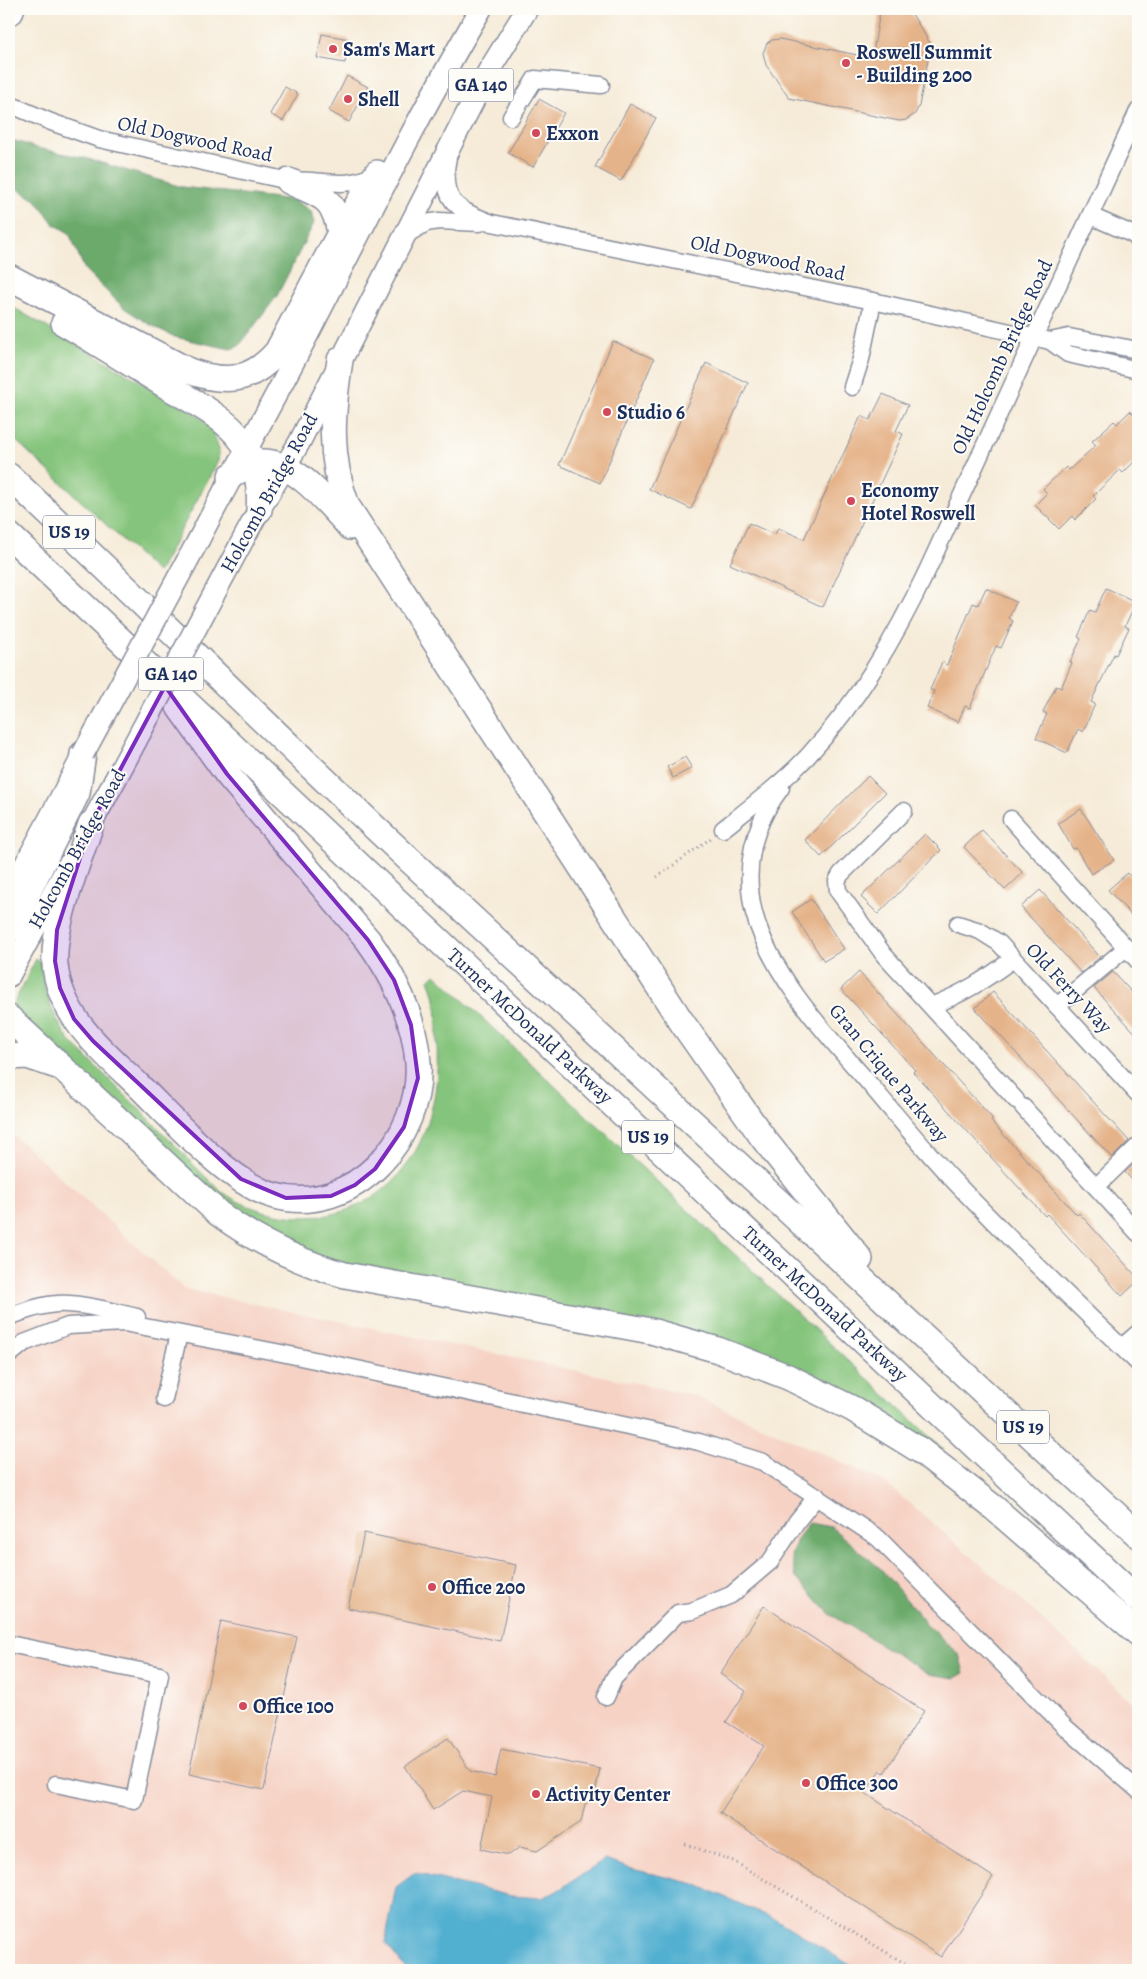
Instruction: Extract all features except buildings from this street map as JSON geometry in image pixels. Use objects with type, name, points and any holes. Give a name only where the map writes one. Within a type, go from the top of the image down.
[{"type":"highway","points":[[9,277],[189,371],[219,379],[234,379],[256,371],[269,362],[277,352],[340,233],[377,173]]},
{"type":"highway","points":[[289,181],[320,196],[331,204],[337,217],[340,233]]},
{"type":"highway","points":[[9,289],[207,410],[234,432],[250,456],[258,481],[259,510]]},
{"type":"highway","points":[[340,360],[333,407],[332,435],[339,483],[347,506],[670,1004],[736,1101],[784,1165],[908,1319]]},
{"type":"highway","points":[[250,456],[285,468],[308,483],[378,556]]},
{"type":"highway","points":[[231,476],[242,468],[250,456]]},
{"type":"highway","name":"Turner McDonald Parkway","points":[[9,476],[122,582],[400,851],[908,1319],[1138,1535]]},
{"type":"highway","name":"Turner McDonald Parkway","points":[[9,535],[1138,1600]]},
{"type":"highway","points":[[91,824],[59,922],[55,947],[55,968],[60,988],[77,1023],[190,1136],[230,1171],[252,1187],[275,1196],[308,1200],[331,1196],[344,1191],[365,1178],[384,1160],[398,1138],[409,1115],[416,1090],[418,1065],[415,1039],[400,996],[386,966],[368,940],[221,767],[196,734],[157,673]]},
{"type":"highway","points":[[9,930],[77,793],[84,754]]},
{"type":"highway","points":[[9,1018],[218,1213],[264,1244],[315,1267],[375,1281],[612,1322],[651,1331],[754,1362],[820,1392],[921,1451],[951,1473],[1138,1633]]},
{"type":"highway","points":[[9,1057],[27,1056],[43,1060],[73,1077]]},
{"type":"main road","name":"Holcomb Bridge Road","points":[[250,456],[312,328],[414,128],[481,9]]},
{"type":"main road","name":"Holcomb Bridge Road","points":[[9,976],[259,510],[285,468],[488,72],[528,9]]},
{"type":"main road","points":[[377,173],[414,128]]},
{"type":"main road","name":"Holcomb Bridge Road","points":[[9,895],[231,476]]},
{"type":"street","points":[[511,118],[535,79],[601,86]]},
{"type":"street","name":"Old Dogwood Road","points":[[9,104],[51,122],[99,139],[289,181],[305,179],[347,184],[364,181],[377,173]]},
{"type":"street","name":"Old Holcomb Bridge Road","points":[[723,829],[806,758],[834,725],[859,692],[911,604],[1042,339],[1090,216],[1138,111]]},
{"type":"street","name":"Old Dogwood Road","points":[[450,148],[446,166],[446,184],[452,200],[455,205],[467,213],[492,223]]},
{"type":"street","points":[[1090,216],[1134,235],[1138,240]]},
{"type":"street","name":"Old Dogwood Road","points":[[404,236],[426,223],[439,220],[492,223],[873,301],[1042,339]]},
{"type":"street","points":[[852,387],[861,359],[873,301]]},
{"type":"street","points":[[1042,339],[1069,337],[1138,350]]},
{"type":"street","points":[[1042,339],[1068,354],[1138,370]]},
{"type":"street","name":"Gran Crique Parkway","points":[[806,758],[784,784],[769,806],[757,830],[751,854],[749,878],[752,903],[759,926],[774,958],[792,988],[816,1020],[914,1137],[1030,1259],[1138,1363]]},
{"type":"street","points":[[904,811],[841,874],[837,886],[840,895],[878,948],[1138,1233]]},
{"type":"street","points":[[1011,819],[1138,961]]},
{"type":"street","name":"Old Ferry Way","points":[[958,924],[980,930],[990,936],[1138,1094]]},
{"type":"street","points":[[1057,1006],[1126,948]]},
{"type":"street","points":[[931,1006],[958,996],[1013,959]]},
{"type":"street","points":[[1096,1187],[1138,1146]]},
{"type":"street","points":[[9,1317],[23,1311],[58,1304],[104,1309],[137,1317],[179,1334]]},
{"type":"street","points":[[9,1355],[24,1343],[68,1326],[124,1322],[282,1353],[699,1442],[763,1462],[878,1538],[1065,1727],[1138,1790]]},
{"type":"street","points":[[1122,1347],[1138,1333]]},
{"type":"street","points":[[164,1399],[179,1334]]},
{"type":"street","points":[[606,1696],[614,1678],[678,1614],[692,1611],[732,1595],[770,1562],[797,1521],[817,1496]]},
{"type":"street","points":[[9,1644],[160,1675],[134,1800],[56,1784]]},
{"type":"path","points":[[657,877],[723,829]]},
{"type":"path","points":[[685,1844],[733,1861],[916,1970]]},
{"type":"highlighted area","points":[[165,686],[227,774],[368,940],[394,980],[411,1025],[418,1078],[404,1127],[375,1169],[355,1185],[331,1196],[286,1198],[241,1179],[93,1041],[74,1019],[60,988],[55,961],[57,930],[91,824]]},
{"type":"shaded area","points":[[9,1131],[184,1289],[693,1395],[883,1481],[1006,1586],[1138,1708],[1138,1970],[9,1970]]},
{"type":"green space","points":[[9,139],[37,148],[85,158],[182,187],[294,200],[311,211],[314,223],[277,296],[239,346],[230,349],[175,337],[149,324],[124,308],[85,270],[69,233],[54,224],[36,200],[9,184]]},
{"type":"green space","points":[[9,305],[193,412],[211,426],[219,449],[218,461],[158,573],[9,434]]},
{"type":"green space","points":[[36,959],[40,962],[50,1003],[69,1040],[203,1175],[239,1202],[270,1213],[300,1217],[330,1215],[357,1206],[381,1192],[402,1171],[418,1146],[430,1115],[436,1079],[436,1011],[434,995],[429,980],[435,974],[944,1450],[939,1454],[812,1381],[332,1265],[237,1217],[15,1010],[13,1005]]},
{"type":"green space","points":[[809,1523],[831,1527],[881,1569],[930,1628],[959,1654],[964,1673],[955,1678],[929,1674],[830,1614],[796,1578],[791,1556],[797,1539]]},
{"type":"water","points":[[605,1860],[632,1869],[695,1884],[777,1920],[858,1970],[407,1970],[385,1943],[396,1887],[415,1873],[511,1896],[542,1898],[557,1891]]},
{"type":"place","name":"Sam's Mart","points":[[333,49]]},
{"type":"place","name":"Roswell Summit - Building 200","points":[[846,63]]},
{"type":"place","name":"Shell","points":[[348,99]]},
{"type":"place","name":"Exxon","points":[[536,133]]},
{"type":"place","name":"Studio 6","points":[[607,412]]},
{"type":"place","name":"Economy Hotel Roswell","points":[[851,501]]},
{"type":"place","name":"Office 200","points":[[432,1587]]},
{"type":"place","name":"Office 100","points":[[243,1706]]},
{"type":"place","name":"Office 300","points":[[806,1783]]},
{"type":"place","name":"Activity Center","points":[[536,1794]]}]
